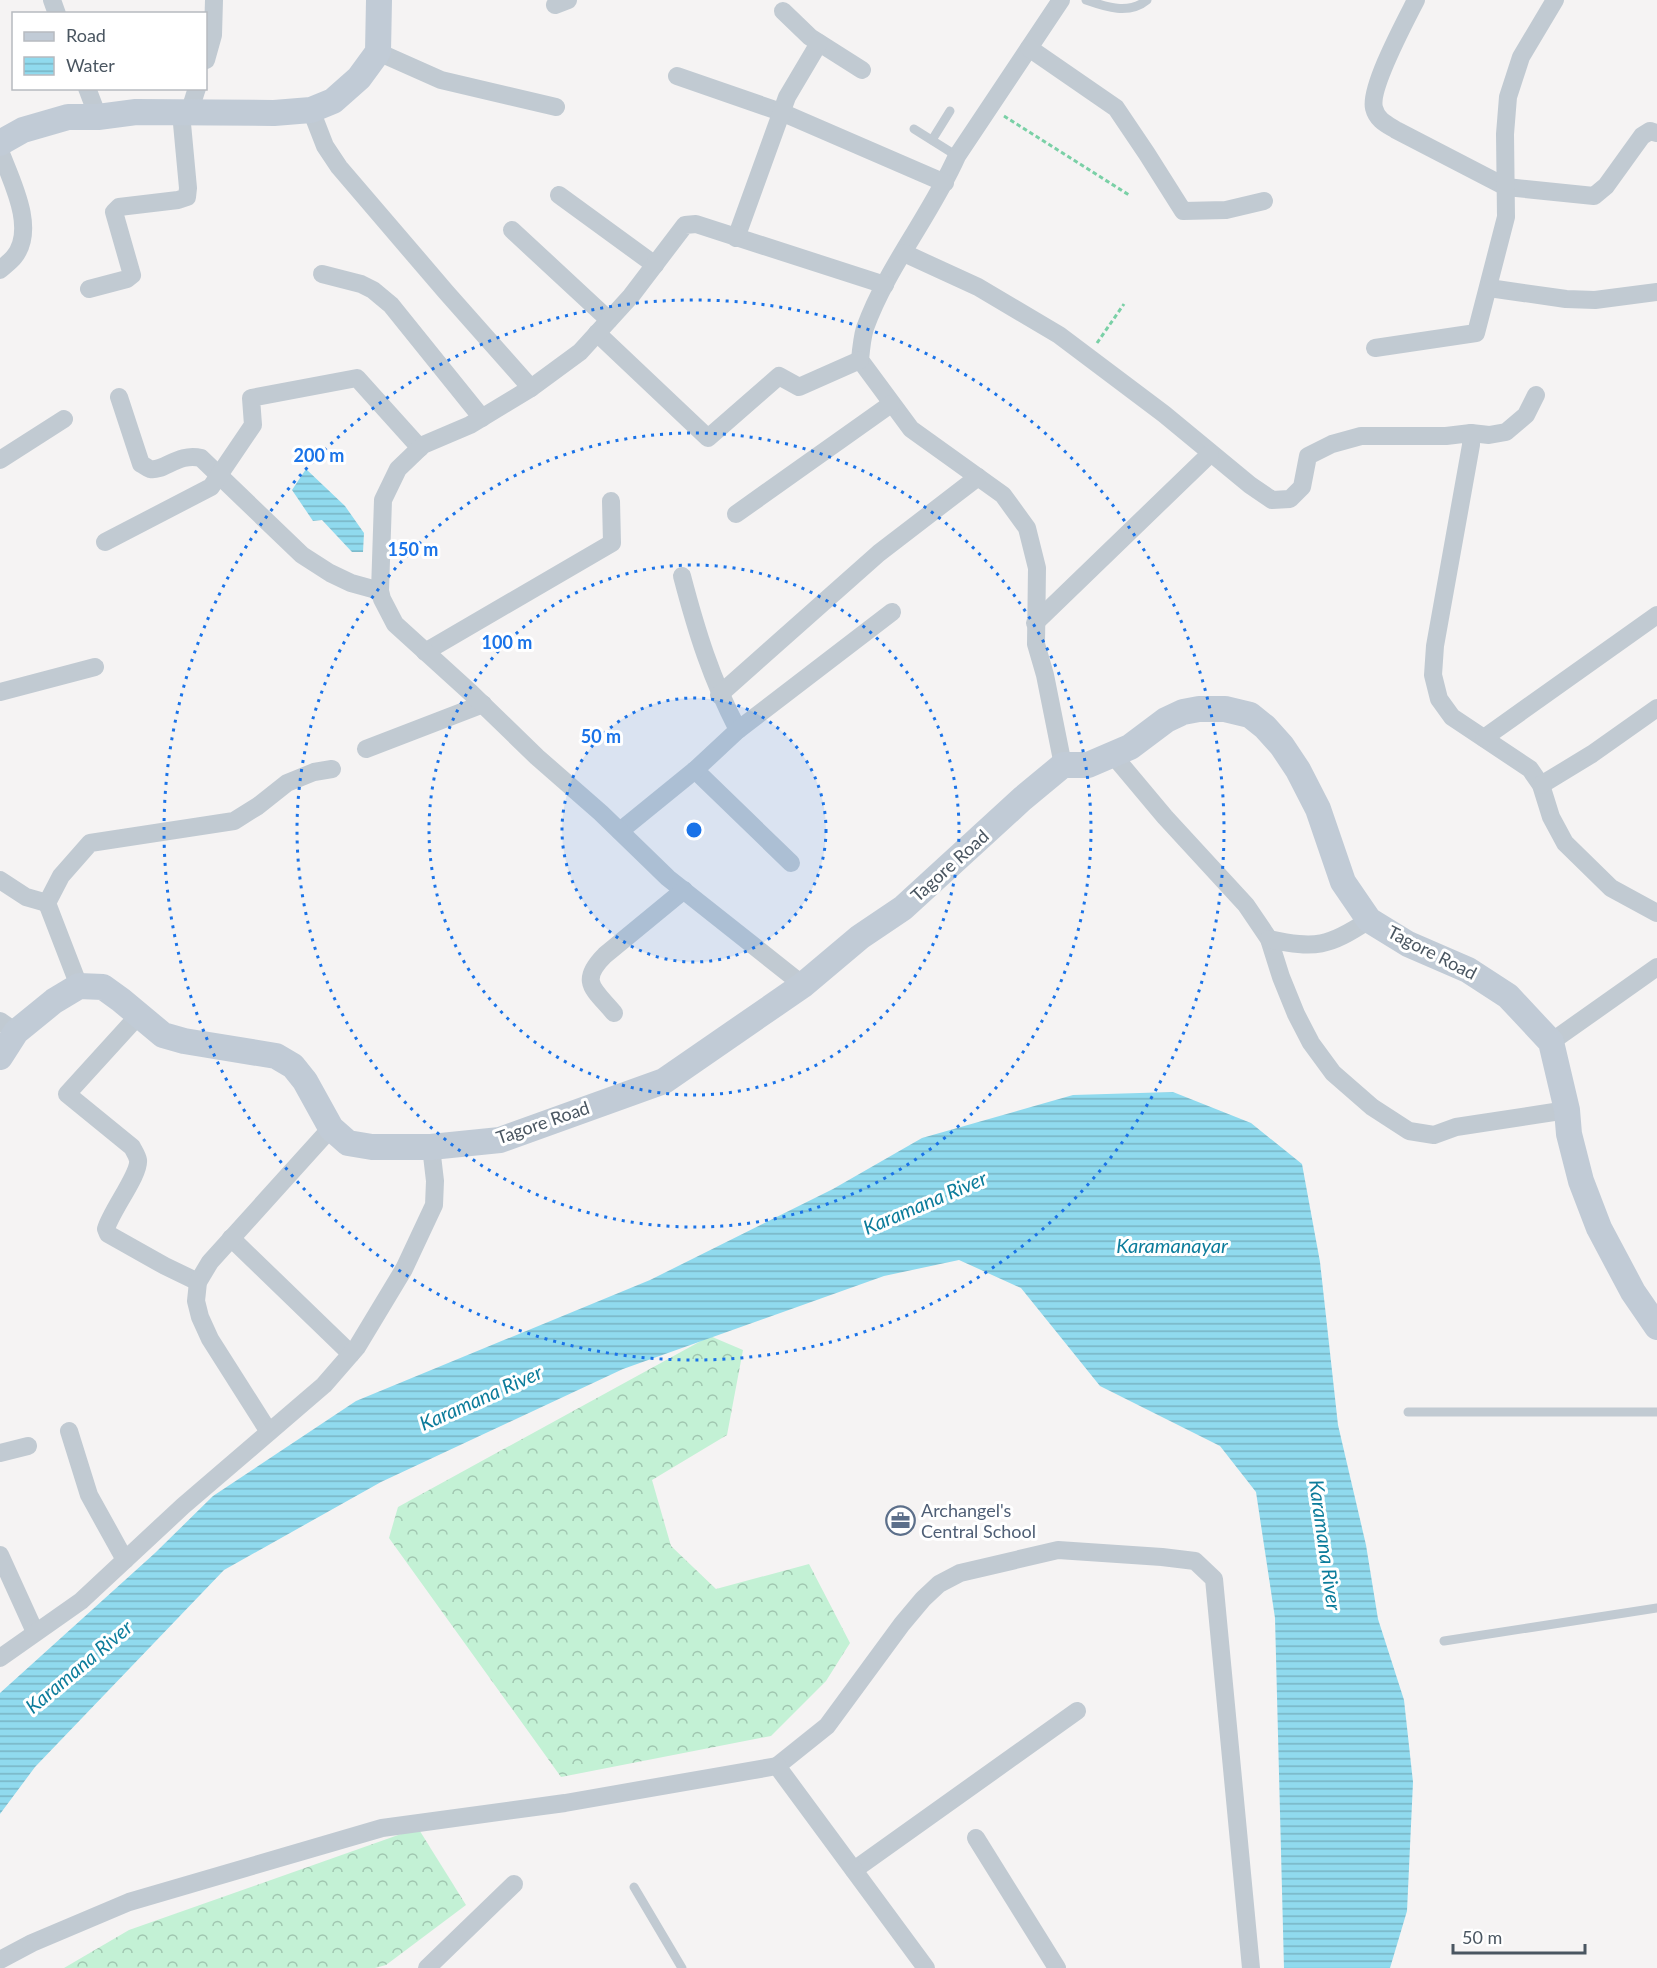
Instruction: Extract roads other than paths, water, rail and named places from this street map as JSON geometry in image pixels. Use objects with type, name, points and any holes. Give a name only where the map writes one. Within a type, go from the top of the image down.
[{"type":"street","points":[[207,56],[213,35],[214,0]]},
{"type":"street","points":[[0,143],[23,130],[68,117],[98,117],[136,112],[274,113],[311,110],[333,101],[359,78],[378,52],[379,0]]},
{"type":"street","points":[[1061,0],[957,156],[945,183],[885,285],[865,329],[860,360],[911,429],[1003,495],[1027,528],[1037,568],[1036,644],[1045,675],[1063,765]]},
{"type":"street","points":[[1416,0],[1381,74],[1373,106],[1379,120],[1506,187],[1594,196],[1606,186],[1642,136],[1650,131],[1657,133]]},
{"type":"street","points":[[1375,348],[1476,333],[1506,217],[1505,134],[1508,97],[1521,57],[1555,0]]},
{"type":"street","points":[[783,11],[810,38],[862,70]]},
{"type":"street","points":[[736,238],[787,97],[819,43]]},
{"type":"street","points":[[1029,48],[1116,108],[1148,153],[1183,211],[1226,210],[1264,201]]},
{"type":"street","points":[[378,52],[441,80],[555,107]]},
{"type":"street","points":[[677,76],[781,112],[945,183]]},
{"type":"street","points":[[88,90],[98,117]]},
{"type":"street","points":[[89,289],[127,279],[132,275],[114,212],[119,207],[187,197],[185,113],[196,90]]},
{"type":"street","points":[[311,110],[325,146],[339,167],[531,388]]},
{"type":"street","points":[[0,151],[24,217],[22,241],[15,256],[0,270]]},
{"type":"street","points":[[559,195],[655,265]]},
{"type":"street","points":[[803,985],[668,878],[395,624],[380,591],[383,500],[398,469],[423,445],[482,418],[531,388],[580,352],[655,265],[685,225],[696,224],[885,285]]},
{"type":"street","points":[[512,230],[708,438],[779,376],[799,387],[860,360]]},
{"type":"street","points":[[904,253],[978,287],[1059,334],[1164,414],[1210,454],[1272,500],[1290,499],[1302,487],[1308,456],[1332,444],[1361,436],[1446,436],[1471,433],[1489,435],[1506,432],[1526,414],[1536,395]]},
{"type":"street","points":[[322,274],[361,284],[373,290],[391,305],[482,418]]},
{"type":"street","points":[[1489,288],[1595,300],[1657,292]]},
{"type":"street","points":[[105,542],[211,487],[253,425],[251,398],[357,378],[420,448]]},
{"type":"street","points":[[119,397],[141,464],[150,469],[191,455],[201,458],[302,555],[351,583],[380,591]]},
{"type":"street","points":[[736,514],[891,404]]},
{"type":"street","points":[[0,460],[64,419]]},
{"type":"street","points":[[1471,433],[1471,445],[1435,646],[1433,675],[1439,699],[1452,717],[1530,769],[1541,785],[1551,817],[1565,843],[1611,888],[1657,913]]},
{"type":"street","points":[[1035,623],[1210,454]]},
{"type":"street","points":[[720,695],[879,553],[978,477]]},
{"type":"street","points":[[425,652],[612,543],[611,501]]},
{"type":"street","points":[[682,576],[705,656],[720,695],[738,730]]},
{"type":"street","points":[[620,831],[695,770],[738,730],[892,612]]},
{"type":"street","points":[[1484,738],[1657,615]]},
{"type":"street","points":[[0,692],[95,667]]},
{"type":"street","points":[[366,749],[483,704]]},
{"type":"street","points":[[1541,785],[1592,754],[1657,708]]},
{"type":"street","name":"Tagore Road","points":[[79,986],[103,987],[163,1035],[205,1045],[276,1056],[293,1066],[305,1081],[331,1128],[348,1143],[372,1147],[431,1147],[500,1140],[664,1081],[803,985],[860,938],[903,908],[1022,799],[1063,765],[1088,765],[1113,755],[1130,747],[1166,720],[1183,712],[1199,709],[1225,710],[1250,715],[1265,727],[1282,746],[1298,770],[1318,809],[1342,882],[1369,920],[1408,944],[1468,970],[1508,996],[1551,1042],[1567,1110],[1569,1134],[1579,1172],[1599,1228],[1632,1292],[1657,1327]]},
{"type":"street","points":[[1113,755],[1165,817],[1246,905],[1269,939],[1292,1005],[1311,1043],[1333,1073],[1372,1107],[1409,1131],[1434,1134],[1456,1127],[1567,1110]]},
{"type":"street","points":[[0,1057],[8,1026],[79,986],[47,903],[61,876],[90,843],[234,821],[287,783],[314,772],[332,768]]},
{"type":"street","points":[[695,770],[791,863]]},
{"type":"street","points":[[0,880],[26,897],[47,903]]},
{"type":"street","points":[[614,1013],[591,985],[590,976],[595,967],[606,955],[684,890]]},
{"type":"street","points":[[1269,939],[1311,946],[1332,941],[1369,920]]},
{"type":"street","points":[[1551,1042],[1657,967]]},
{"type":"street","points":[[138,1016],[67,1094],[132,1147],[138,1158],[138,1168],[109,1219],[106,1229],[108,1234],[198,1282]]},
{"type":"street","points":[[270,1432],[210,1339],[196,1301],[198,1282],[210,1262],[331,1128]]},
{"type":"street","points":[[0,1659],[81,1600],[183,1506],[324,1385],[351,1354],[404,1269],[434,1205],[435,1181],[431,1147]]},
{"type":"street","points":[[231,1238],[351,1354]]},
{"type":"street","points":[[69,1431],[89,1495],[124,1560]]},
{"type":"street","points":[[0,1453],[28,1446]]},
{"type":"street","points":[[0,1960],[32,1943],[129,1902],[381,1828],[565,1803],[777,1766],[827,1726],[902,1624],[939,1584],[960,1573],[1058,1550],[1195,1561],[1214,1579],[1251,1968]]},
{"type":"street","points":[[0,1555],[35,1632]]},
{"type":"street","points":[[854,1870],[1077,1711]]},
{"type":"street","points":[[777,1766],[926,1968]]},
{"type":"street","points":[[976,1838],[1057,1968]]},
{"type":"street","points":[[427,1968],[514,1884]]},
{"type":"lane","points":[[1086,0],[1112,9],[1138,7],[1147,0]]},
{"type":"lane","points":[[932,140],[950,111]]},
{"type":"lane","points":[[914,129],[957,156]]},
{"type":"lane","points":[[1408,1412],[1657,1412]]},
{"type":"lane","points":[[1444,1641],[1657,1608]]},
{"type":"lane","points":[[634,1887],[682,1968]]},
{"type":"water","points":[[306,469],[345,506],[364,533],[363,552],[352,552],[322,520],[313,521],[292,490]]},
{"type":"water","name":"Karamanayar","points":[[1173,1092],[1251,1123],[1302,1164],[1320,1262],[1338,1425],[1366,1545],[1378,1619],[1404,1700],[1413,1782],[1407,1911],[1390,1968],[1284,1968],[1275,1618],[1256,1492],[1220,1446],[1100,1386],[1021,1288],[959,1260],[884,1276],[623,1369],[381,1482],[224,1570],[35,1767],[0,1814],[0,1693],[155,1553],[213,1496],[356,1401],[650,1280],[833,1189],[922,1138],[1073,1095]]},
{"type":"place","name":"Archangel's Central School","points":[[900,1521]]},
{"type":"water label","name":"Karamana River","points":[[925,1203]]},
{"type":"water label","name":"Karamana River","points":[[481,1398]]},
{"type":"water label","name":"Karamana River","points":[[1325,1545]]},
{"type":"water label","name":"Karamana River","points":[[79,1667]]}]
